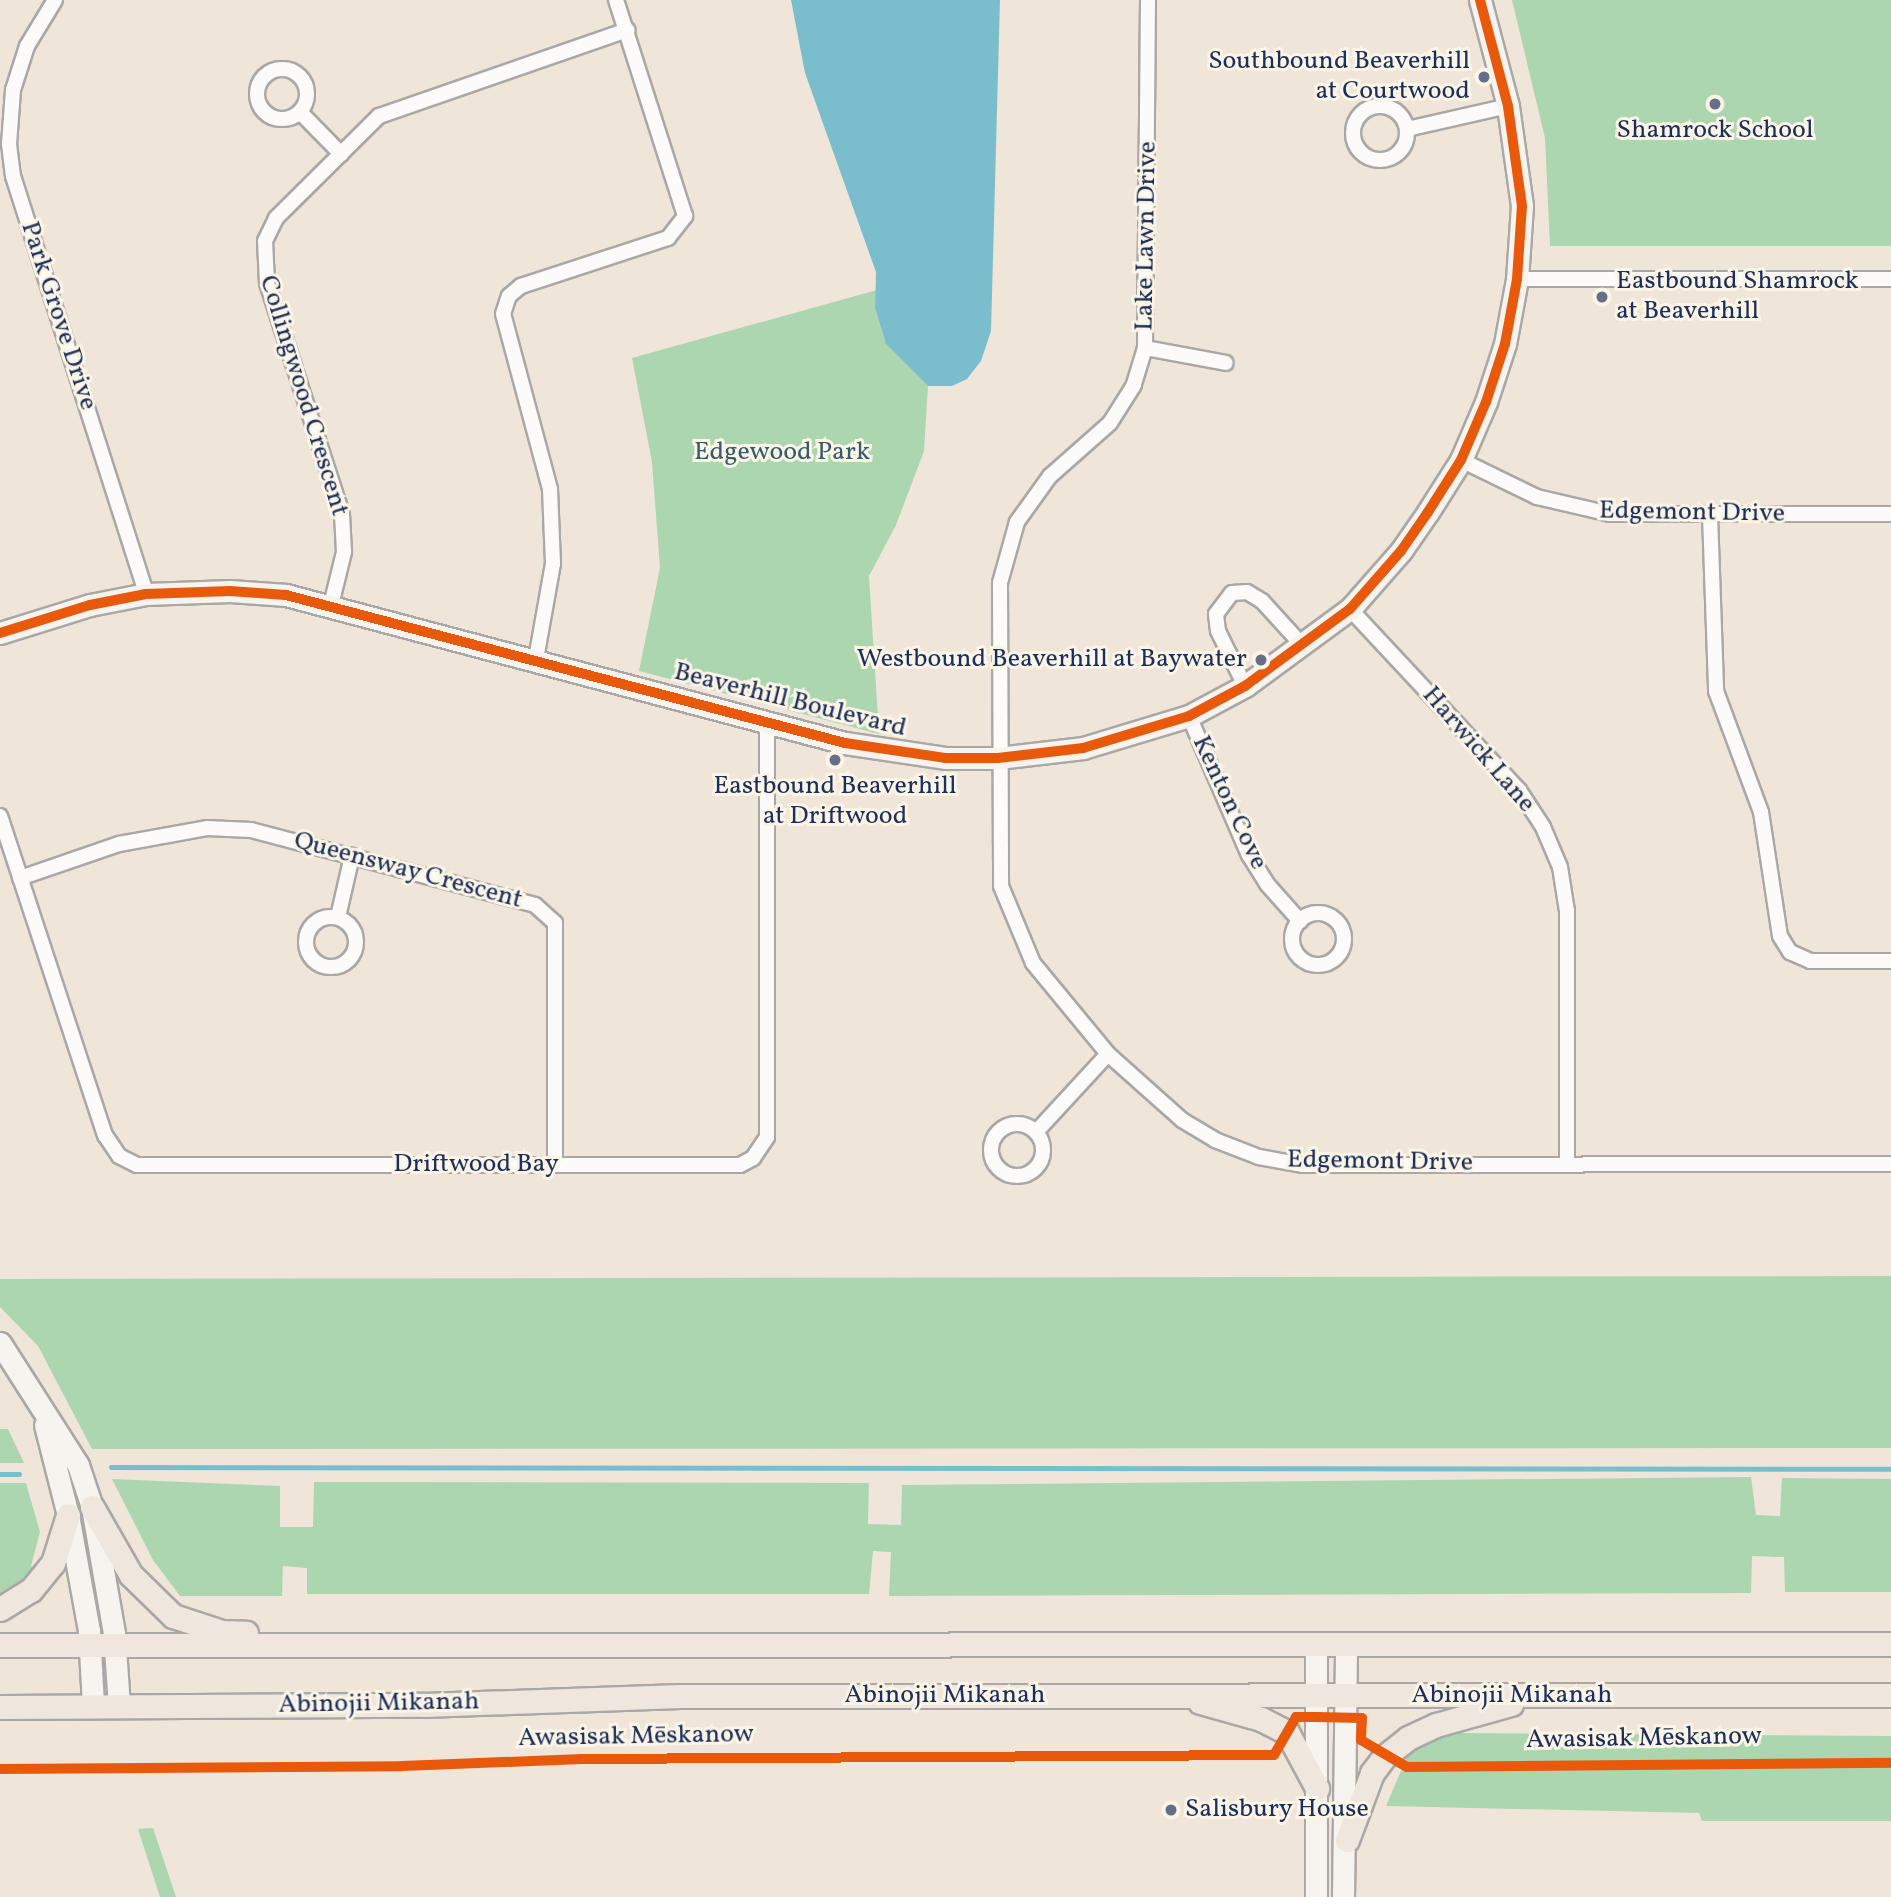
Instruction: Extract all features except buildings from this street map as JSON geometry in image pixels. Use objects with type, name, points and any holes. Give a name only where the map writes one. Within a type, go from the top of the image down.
[{"type":"main road","points":[[92,1507],[131,1575],[173,1616],[222,1632],[254,1633],[314,1646]]},
{"type":"main road","points":[[0,1608],[31,1590],[53,1563],[68,1515]]},
{"type":"main road","name":"Abinojii Mikanah","points":[[0,1645],[1891,1644]]},
{"type":"main road","points":[[1180,1695],[1261,1718],[1287,1731],[1317,1788]]},
{"type":"main road","name":"Abinojii Mikanah","points":[[0,1707],[424,1704],[680,1696],[1891,1695]]},
{"type":"main road","points":[[1347,1840],[1373,1773],[1408,1738],[1436,1725],[1542,1697]]},
{"type":"street","name":"Park Grove Drive","points":[[55,0],[27,46],[13,90],[9,144],[13,177],[146,594]]},
{"type":"street","points":[[536,659],[553,564],[550,489],[503,314],[509,296],[521,286],[668,238],[685,216],[628,30],[616,0]]},
{"type":"street","name":"Lake Lawn Drive","points":[[998,758],[1000,583],[1008,546],[1034,494],[1114,418],[1134,385],[1145,348],[1148,0]]},
{"type":"street","name":"Beaverhill Boulevard","points":[[0,633],[90,605],[146,594],[230,591],[286,595],[901,754],[998,758],[1083,748],[1189,716],[1245,686],[1303,646],[1350,608],[1401,551],[1461,460],[1505,344],[1517,279],[1522,206],[1508,106],[1480,0]]},
{"type":"street","name":"Collingwood Crescent","points":[[331,605],[344,552],[342,514],[263,263],[265,242],[276,218],[379,116],[397,107],[628,30]]},
{"type":"street","points":[[1407,129],[1508,106]]},
{"type":"street","points":[[300,111],[341,154]]},
{"type":"street","points":[[1517,279],[1891,279]]},
{"type":"street","points":[[1145,348],[1226,363]]},
{"type":"street","name":"Edgemont Drive","points":[[1461,460],[1537,497],[1572,508],[1610,514],[1891,514]]},
{"type":"street","points":[[1710,515],[1716,691],[1760,812],[1780,936],[1790,952],[1810,961],[1891,961]]},
{"type":"street","points":[[1245,686],[1218,631],[1216,614],[1232,593],[1247,592],[1262,601],[1303,646]]},
{"type":"street","name":"Harwick Lane","points":[[1350,608],[1520,790],[1544,827],[1560,867],[1567,912],[1567,1164]]},
{"type":"street","name":"Kenton Cove","points":[[1189,716],[1250,855],[1268,884],[1300,920]]},
{"type":"street","name":"Driftwood Bay","points":[[0,816],[105,1135],[119,1156],[137,1165],[740,1165],[763,1147],[767,1125],[767,721]]},
{"type":"street","name":"Edgemont Drive","points":[[998,758],[1001,886],[1014,927],[1032,963],[1108,1054],[1182,1120],[1215,1140],[1259,1157],[1303,1165],[1891,1164]]},
{"type":"street","name":"Queensway Crescent","points":[[20,878],[120,844],[207,828],[251,830],[535,905],[553,917],[555,1165]]},
{"type":"street","points":[[338,917],[352,856]]},
{"type":"street","points":[[1036,1132],[1108,1054]]},
{"type":"street","points":[[0,1343],[78,1465],[92,1507],[114,1646],[119,1706]]},
{"type":"street","points":[[39,1403],[68,1515],[90,1646],[93,1706]]},
{"type":"street","points":[[1316,1644],[1316,1897]]},
{"type":"street","points":[[1343,1897],[1347,1840],[1346,1644]]},
{"type":"green space","name":"Shamrock School","points":[[1512,0],[1891,0],[1891,246],[1550,246],[1545,138]]},
{"type":"green space","name":"Edgewood Park","points":[[877,290],[875,308],[886,344],[928,386],[924,451],[896,525],[869,576],[879,734],[639,671],[660,568],[652,462],[632,358]]},
{"type":"green space","points":[[1891,1276],[1891,1448],[92,1449],[38,1346],[0,1307],[0,1279]]},
{"type":"green space","points":[[0,1429],[8,1429],[24,1463],[0,1463]]},
{"type":"green space","points":[[1751,1477],[1756,1515],[1780,1516],[1782,1478],[1891,1479],[1891,1592],[1785,1592],[1784,1557],[1752,1556],[1751,1593],[889,1596],[891,1552],[873,1551],[869,1594],[307,1594],[307,1568],[283,1566],[282,1596],[180,1596],[153,1560],[112,1479],[280,1486],[280,1527],[313,1527],[314,1482],[869,1483],[868,1524],[901,1525],[902,1485]]},
{"type":"green space","points":[[0,1483],[26,1483],[40,1532],[31,1566],[38,1571],[0,1593]]},
{"type":"green space","points":[[1455,1733],[1891,1736],[1891,1821],[1702,1821],[1699,1813],[1386,1806],[1409,1752]]},
{"type":"green space","points":[[153,1828],[176,1897],[160,1897],[138,1829]]},
{"type":"water","points":[[791,0],[1000,0],[991,331],[981,361],[967,379],[952,386],[928,386],[886,344],[875,308],[876,272],[805,73]]},
{"type":"waterway","points":[[111,1467],[1891,1469]]},
{"type":"waterway","points":[[0,1474],[19,1474]]},
{"type":"cycle path","points":[[0,633],[90,605],[146,594],[230,591],[286,595],[845,743],[945,758],[998,758],[1083,748],[1189,716],[1245,686],[1350,609],[1401,551],[1428,512],[1461,460],[1486,402],[1505,344],[1517,279],[1522,206],[1508,106],[1480,0]]},
{"type":"cycle path","name":"Awasisak Mēskanow","points":[[0,1769],[402,1766],[582,1759],[1274,1755],[1296,1717],[1362,1718],[1361,1740],[1407,1767],[1891,1763]]},
{"type":"place","name":"Southbound Beaverhill at Courtwood","points":[[1484,77]]},
{"type":"place","name":"Shamrock School","points":[[1715,104]]},
{"type":"place","name":"Eastbound Shamrock at Beaverhill","points":[[1602,297]]},
{"type":"place","name":"Westbound Beaverhill at Baywater","points":[[1261,660]]},
{"type":"place","name":"Eastbound Beaverhill at Driftwood","points":[[835,760]]},
{"type":"place","name":"Salisbury House","points":[[1171,1810]]}]
